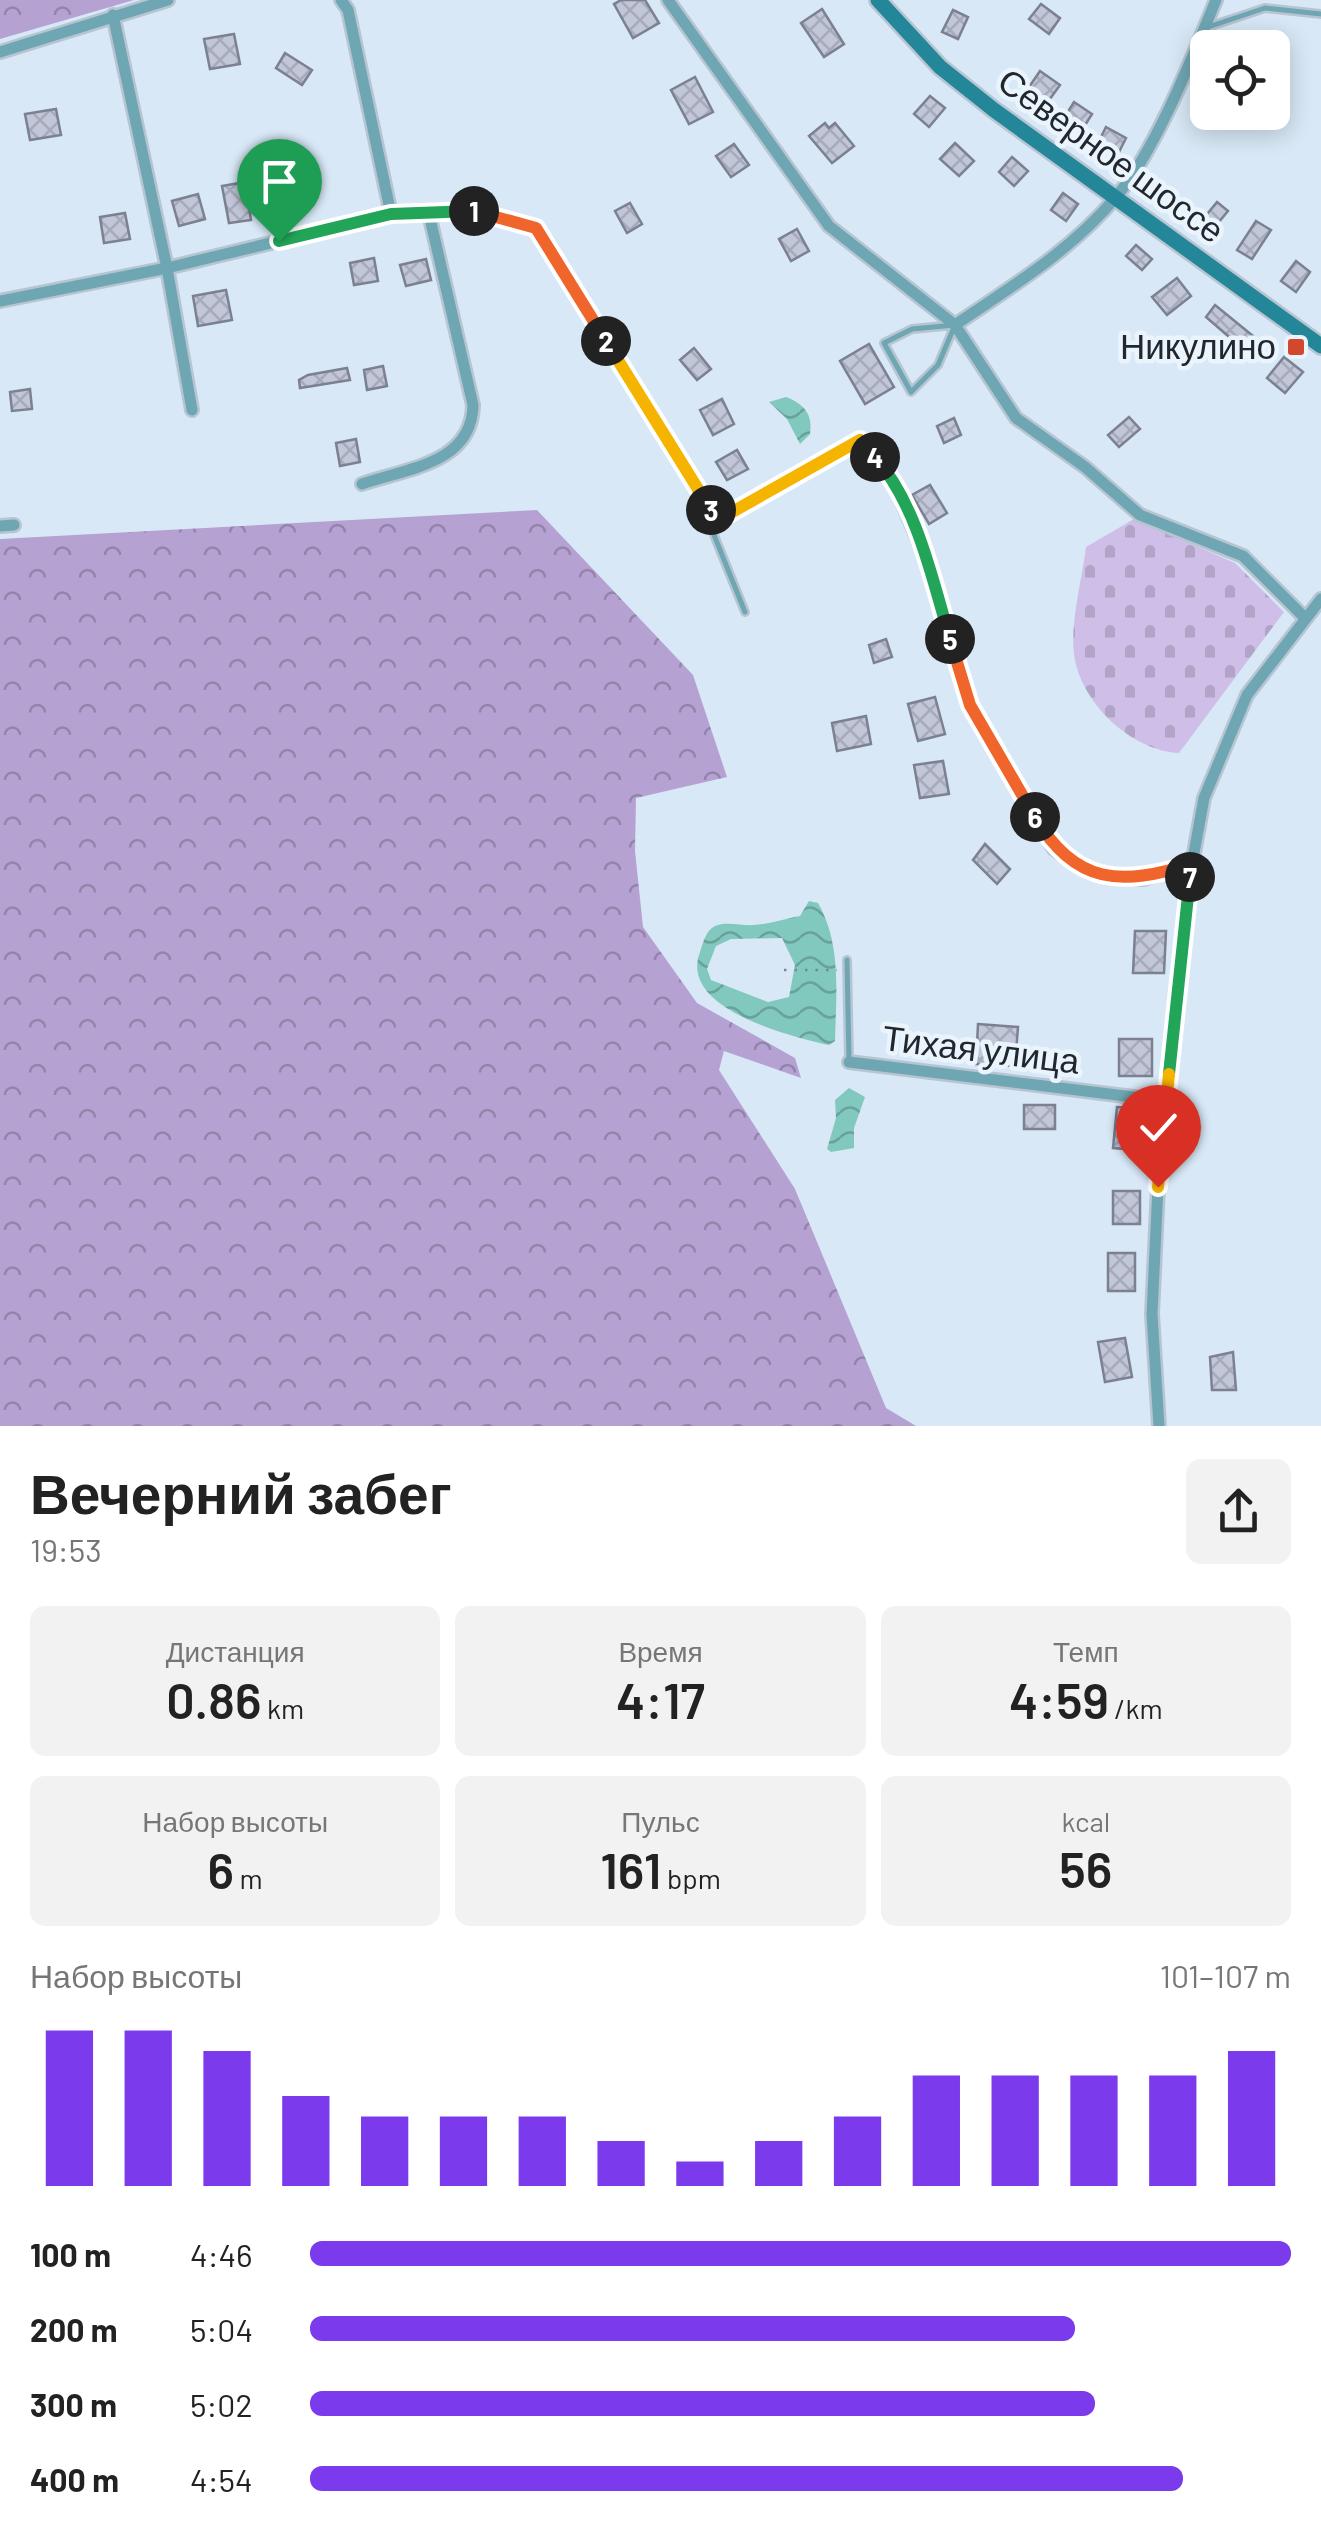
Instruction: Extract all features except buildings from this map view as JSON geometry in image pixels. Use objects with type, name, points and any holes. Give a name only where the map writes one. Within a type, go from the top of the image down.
[{"type":"main road","name":"Северное шоссе","points":[[878,0],[940,67],[1321,346]]},
{"type":"street","points":[[0,52],[168,0]]},
{"type":"street","points":[[341,0],[348,10],[391,214]]},
{"type":"street","points":[[668,0],[829,226],[956,325],[1016,418],[1085,467],[1140,515],[1243,556],[1306,618]]},
{"type":"street","points":[[956,325],[1048,262],[1116,197],[1142,157],[1216,0]]},
{"type":"street","points":[[113,16],[167,268],[192,410]]},
{"type":"street","points":[[0,301],[167,268],[391,214],[468,209],[536,228],[718,520],[860,440],[892,476],[927,561],[970,705],[1054,849],[1091,874],[1126,878],[1143,879],[1192,864]]},
{"type":"street","points":[[362,484],[442,457],[464,443],[473,427],[474,405],[429,214]]},
{"type":"street","points":[[0,526],[14,525]]},
{"type":"street","points":[[1159,1426],[1152,1314],[1166,1101],[1192,864],[1204,798],[1247,695],[1321,599]]},
{"type":"street","name":"Тихая улица","points":[[850,1062],[1166,1101]]},
{"type":"lane","points":[[1204,28],[1265,8],[1321,14]]},
{"type":"lane","points":[[956,325],[938,365],[911,392],[884,343],[912,328],[956,325]]},
{"type":"lane","points":[[718,520],[710,525],[745,612]]},
{"type":"lane","points":[[847,960],[850,1062]]},
{"type":"path","points":[[784,970],[848,970]]},
{"type":"green space","points":[[0,0],[134,0],[0,39]]},
{"type":"green space","points":[[537,510],[693,675],[727,777],[636,798],[635,851],[643,927],[697,1003],[795,1058],[801,1078],[724,1051],[719,1070],[795,1189],[886,1408],[916,1426],[0,1426],[0,539]]},
{"type":"green space","points":[[1134,519],[1235,563],[1284,612],[1179,753],[1144,744],[1111,721],[1086,690],[1074,654],[1075,615],[1086,547]]},
{"type":"water","points":[[786,397],[808,415],[810,434],[800,444],[787,419],[769,402]]},
{"type":"water","points":[[809,901],[818,903],[831,936],[836,1006],[835,1041],[829,1045],[765,1027],[742,1016],[705,989],[698,972],[704,941],[715,926],[760,924],[800,916]],"holes":[[[782,938],[795,965],[789,997],[768,1002],[711,980],[707,969],[716,946],[731,939]]]},
{"type":"water","points":[[849,1088],[865,1097],[854,1128],[854,1148],[831,1152],[827,1149],[836,1118],[835,1100]]},
{"type":"place","name":"Никулино","points":[[1296,347]]},
{"type":"route","points":[[279,241],[391,214],[468,209],[536,228],[718,520],[860,440],[892,476],[927,561],[970,705],[1054,849],[1091,874],[1143,879],[1192,864],[1158,1187]]}]
